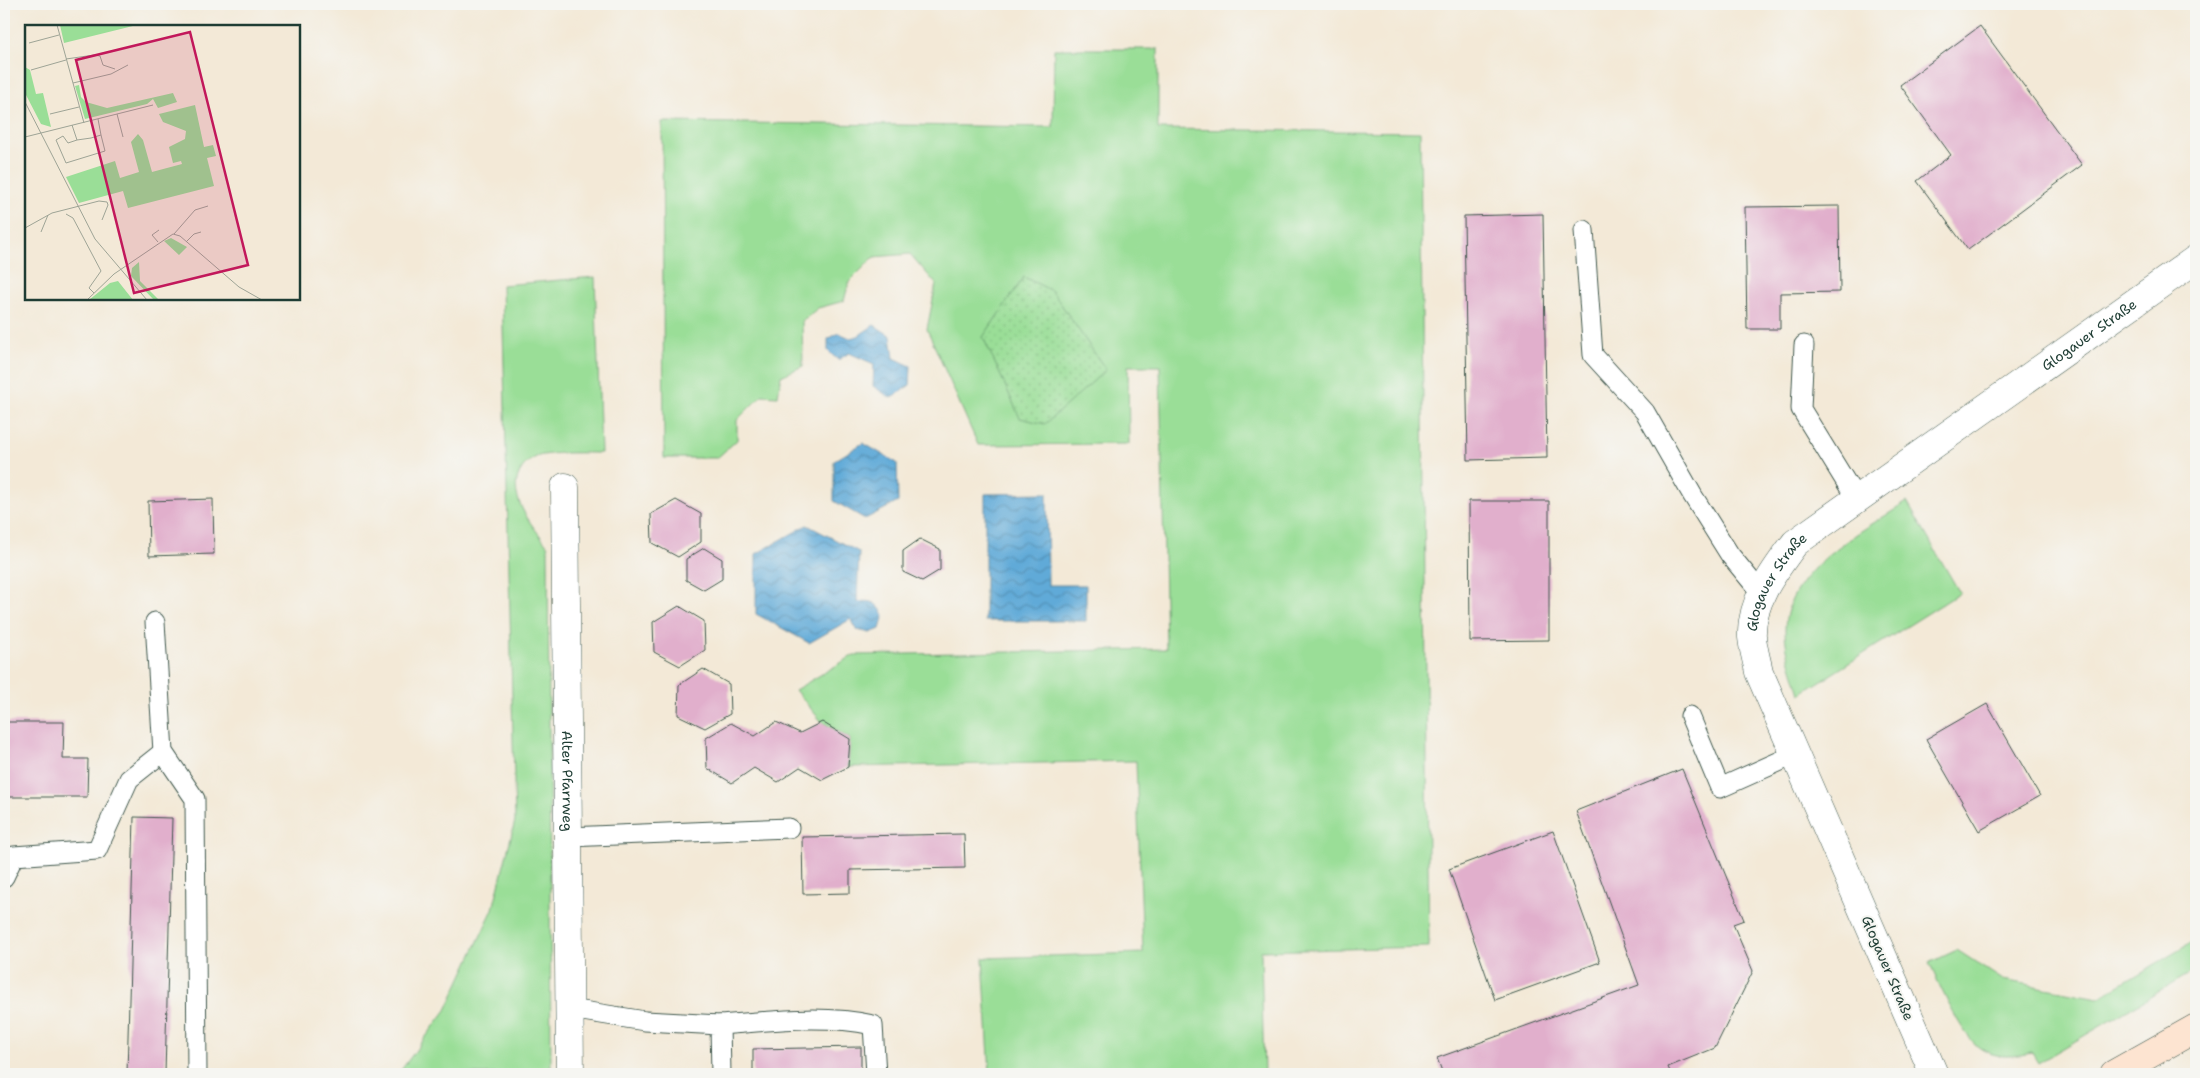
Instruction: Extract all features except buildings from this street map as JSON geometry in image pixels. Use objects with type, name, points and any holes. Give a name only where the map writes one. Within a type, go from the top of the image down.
[{"type":"street","name":"Glogauer Straße","points":[[1934,1074],[1758,663],[1752,636],[1758,602],[1771,575],[1795,543],[2196,259]]},
{"type":"street","name":"Alter Pfarrweg","points":[[565,487],[570,1074]]},
{"type":"street","points":[[2114,1074],[2196,1028]]},
{"type":"lane","points":[[1584,230],[1594,356],[1645,412],[1693,496],[1730,555],[1762,594]]},
{"type":"lane","points":[[1804,345],[1801,409],[1857,500]]},
{"type":"lane","points":[[155,622],[163,752],[195,799],[196,1074]]},
{"type":"lane","points":[[1690,716],[1720,788],[1796,754]]},
{"type":"lane","points":[[4,877],[14,856],[97,850],[129,779],[163,752]]},
{"type":"lane","points":[[568,837],[789,828]]},
{"type":"lane","points":[[570,1009],[645,1021],[720,1025],[844,1018],[873,1025],[876,1074]]},
{"type":"lane","points":[[720,1025],[721,1074]]},
{"type":"green space","points":[[1054,49],[1158,49],[1158,129],[1420,132],[1429,947],[1261,951],[1264,1074],[990,1074],[983,958],[1143,953],[1136,761],[848,767],[850,739],[822,722],[795,690],[854,655],[1166,649],[1160,366],[1128,366],[1129,444],[978,445],[927,329],[936,284],[910,254],[874,257],[849,282],[844,301],[818,308],[802,321],[803,366],[781,376],[778,396],[762,395],[737,420],[737,440],[717,458],[664,458],[662,122],[1053,127]]},
{"type":"green space","points":[[595,277],[601,453],[557,453],[538,456],[523,467],[516,487],[522,508],[548,546],[551,1074],[398,1074],[446,1010],[493,909],[515,821],[502,285]]},
{"type":"green space","points":[[1024,277],[1052,291],[1106,370],[1045,424],[1020,418],[983,337]]},
{"type":"green space","points":[[1907,502],[1960,593],[1800,694],[1785,638],[1788,608],[1798,589],[1812,571],[1830,554],[1870,525]]},
{"type":"green space","points":[[2196,940],[2196,970],[2038,1063],[2032,1053],[2001,1056],[1989,1053],[1975,1044],[1952,1011],[1929,963],[1957,950],[2003,980],[2098,998]]},
{"type":"water","points":[[874,325],[891,336],[894,358],[911,366],[910,385],[891,398],[873,386],[874,364],[849,353],[838,360],[828,351],[828,339],[839,333],[850,338],[858,336]]},
{"type":"water","points":[[863,443],[897,463],[898,502],[865,519],[834,501],[834,461]]},
{"type":"water","points":[[1047,493],[1048,585],[1086,585],[1086,621],[985,621],[985,494]]},
{"type":"water","points":[[807,525],[859,552],[857,602],[866,601],[879,607],[884,615],[880,629],[870,633],[857,630],[851,619],[809,643],[756,614],[756,554]]}]
